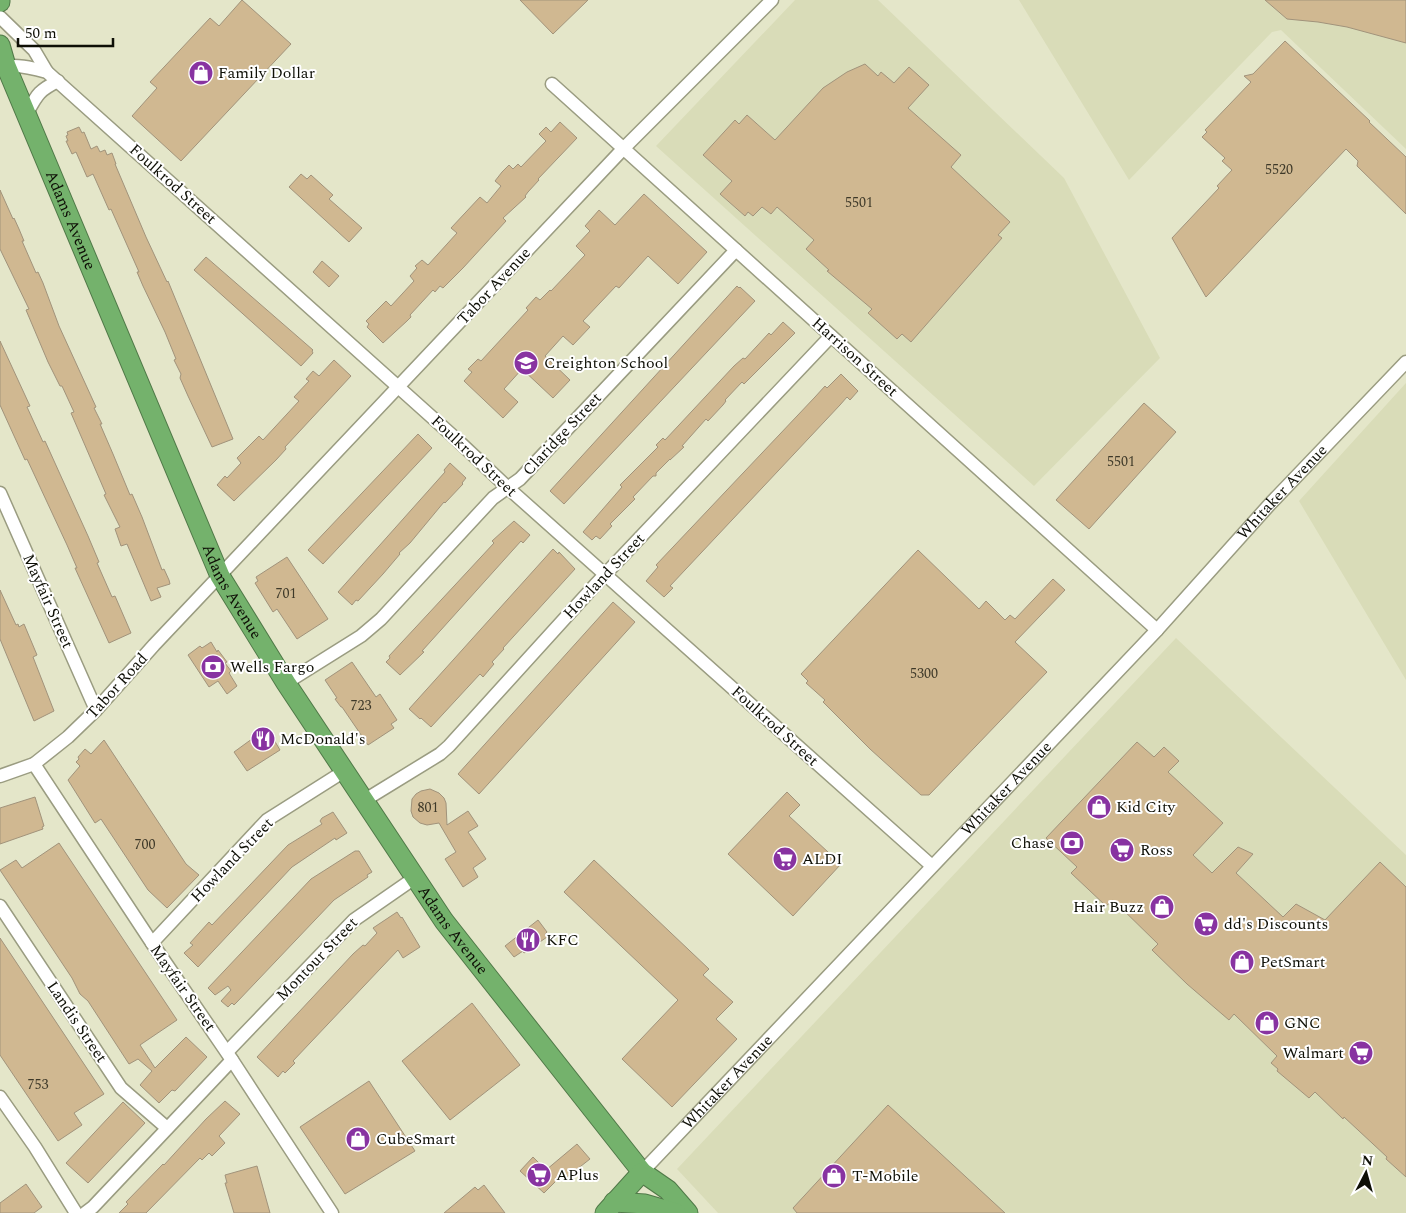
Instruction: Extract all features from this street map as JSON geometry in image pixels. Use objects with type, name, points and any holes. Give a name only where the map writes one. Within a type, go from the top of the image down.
[{"type":"highway","name":"Adams Avenue","points":[[0,45],[3,67],[27,113],[220,576],[286,682],[463,945],[642,1172],[668,1190],[688,1213]]},
{"type":"highway","name":"Whitaker Avenue","points":[[609,1208],[642,1172]]},
{"type":"highway","points":[[609,1208],[645,1204],[676,1213]]},
{"type":"street","name":"Tabor Avenue","points":[[220,576],[623,149],[772,0]]},
{"type":"street","points":[[0,17],[34,50],[47,72]]},
{"type":"street","name":"Foulkrod Street","points":[[3,67],[28,68],[47,72],[58,81],[399,387],[507,487],[932,866]]},
{"type":"street","points":[[27,113],[43,88],[58,81]]},
{"type":"street","name":"Harrison Street","points":[[552,84],[1157,630]]},
{"type":"street","name":"Claridge Street","points":[[286,682],[361,636],[381,619],[493,498],[520,478],[736,250]]},
{"type":"street","name":"Howland Street","points":[[365,800],[440,754],[449,746],[605,575],[831,336]]},
{"type":"street","name":"Whitaker Avenue","points":[[642,1172],[1157,630],[1270,504],[1406,362]]},
{"type":"street","name":"Mayfair Street","points":[[0,493],[96,710]]},
{"type":"street","name":"Tabor Road","points":[[0,776],[34,764],[68,737],[96,710],[150,649],[220,576]]},
{"type":"street","name":"Mayfair Street","points":[[34,764],[152,944],[230,1056],[332,1213]]},
{"type":"street","name":"Howland Street","points":[[152,944],[267,820],[346,770]]},
{"type":"street","name":"Montour Street","points":[[85,1213],[93,1207],[167,1128],[354,920],[416,877]]},
{"type":"street","name":"Landis Street","points":[[0,906],[121,1088],[167,1128]]},
{"type":"street","points":[[0,1097],[35,1147],[76,1213]]},
{"type":"shaded area","points":[[795,0],[878,0],[1064,178],[1160,358],[1034,486],[656,146]]},
{"type":"shaded area","points":[[1019,0],[1406,0],[1406,149],[1281,30],[1272,32],[1129,180]]},
{"type":"shaded area","points":[[1406,383],[1406,680],[1299,501]]},
{"type":"shaded area","points":[[1176,638],[1406,855],[1406,1213],[718,1213],[677,1169]]},
{"type":"building","points":[[242,0],[291,44],[181,161],[132,116],[157,88],[150,82],[210,18],[219,26]]},
{"type":"building","points":[[520,0],[588,0],[553,34]]},
{"type":"building","points":[[1265,0],[1406,0],[1406,43],[1347,27],[1287,19]]},
{"type":"building","points":[[1285,41],[1406,157],[1406,214],[1357,166],[1358,161],[1346,149],[1206,297],[1172,238],[1219,188],[1217,186],[1232,170],[1222,161],[1225,158],[1202,137],[1207,132],[1205,130],[1251,82],[1244,76],[1253,74]]},
{"type":"building","points":[[865,64],[878,76],[881,72],[894,83],[909,67],[929,85],[908,108],[961,155],[951,167],[1010,222],[998,235],[1002,238],[911,342],[902,334],[897,339],[868,313],[872,309],[827,271],[829,270],[806,249],[814,240],[777,207],[771,214],[762,207],[753,216],[748,212],[745,216],[720,194],[732,181],[703,155],[735,120],[739,124],[747,115],[775,140],[823,88],[847,72]]},
{"type":"building","points":[[560,122],[577,138],[538,179],[526,197],[503,218],[506,221],[463,268],[443,288],[440,286],[435,292],[433,290],[410,315],[411,317],[383,343],[367,327],[369,324],[366,321],[386,301],[391,306],[414,281],[410,276],[417,268],[415,266],[422,260],[428,265],[457,233],[451,228],[480,197],[487,203],[501,186],[495,181],[502,172],[509,165],[513,169],[518,164],[521,167],[546,141],[539,134],[546,127],[551,132]]},
{"type":"building","points":[[79,127],[82,133],[84,132],[91,149],[97,146],[100,152],[105,150],[107,155],[112,153],[146,237],[168,281],[233,439],[212,447],[180,378],[181,374],[174,360],[176,359],[165,332],[143,286],[137,272],[139,272],[111,209],[109,210],[93,174],[87,177],[76,152],[72,154],[66,141],[68,141],[67,132]]},
{"type":"building","points":[[301,174],[307,179],[311,175],[333,195],[329,199],[362,228],[349,242],[289,187]]},
{"type":"building","points":[[0,190],[19,229],[24,241],[22,241],[36,273],[38,272],[43,283],[59,326],[96,407],[94,408],[102,424],[100,424],[130,495],[132,494],[162,570],[164,569],[169,580],[170,584],[157,588],[161,597],[151,601],[127,544],[121,546],[115,529],[120,527],[104,495],[106,494],[71,413],[74,412],[48,362],[26,310],[29,309],[0,249]]},
{"type":"building","points":[[644,194],[707,252],[678,284],[648,256],[619,288],[616,286],[583,321],[590,327],[573,345],[563,336],[545,356],[570,380],[553,398],[522,369],[504,389],[518,402],[503,418],[464,381],[472,372],[468,369],[478,359],[481,361],[528,310],[526,308],[536,297],[540,300],[551,291],[585,255],[576,246],[590,231],[585,226],[599,210],[615,225]]},
{"type":"building","points":[[206,257],[313,350],[313,353],[301,366],[194,270]]},
{"type":"building","points":[[322,261],[339,276],[329,287],[313,272]]},
{"type":"building","points":[[737,286],[755,301],[564,504],[550,491]]},
{"type":"building","points":[[783,322],[795,333],[744,384],[742,382],[708,421],[706,419],[682,446],[684,447],[633,497],[635,499],[610,524],[612,526],[600,539],[596,536],[592,540],[583,532],[622,487],[620,485],[658,447],[656,445],[663,438],[665,440],[734,366],[743,358],[745,359],[769,333],[771,335]]},
{"type":"building","points":[[0,341],[30,406],[27,407],[43,442],[45,441],[88,536],[99,562],[97,563],[112,597],[115,596],[131,633],[109,643],[75,568],[77,568],[67,545],[0,405]]},
{"type":"building","points":[[334,360],[351,376],[285,447],[286,449],[276,460],[234,501],[217,485],[225,476],[227,478],[241,463],[237,458],[259,436],[263,440],[299,401],[294,397],[309,381],[306,379],[313,371],[319,376]]},
{"type":"building","points":[[841,374],[858,391],[850,400],[847,397],[670,586],[673,588],[664,597],[646,581],[658,567],[656,565],[825,386],[827,388]]},
{"type":"building","points":[[1144,403],[1176,432],[1089,529],[1056,500]]},
{"type":"building","points":[[418,434],[432,448],[323,564],[308,550]]},
{"type":"building","points":[[450,463],[466,478],[463,484],[444,502],[383,574],[352,605],[338,592],[445,472],[444,470]]},
{"type":"building","points":[[514,521],[530,535],[523,543],[521,541],[422,651],[424,652],[400,675],[386,662],[390,658],[389,656],[494,543],[492,541]]},
{"type":"building","points":[[553,549],[558,554],[559,552],[575,569],[503,648],[492,662],[494,664],[483,677],[480,674],[431,727],[420,719],[409,709]]},
{"type":"building","points":[[918,550],[979,609],[986,601],[1005,620],[1010,615],[1015,619],[1053,579],[1065,590],[1015,642],[1047,672],[929,795],[921,795],[870,749],[823,702],[825,700],[806,683],[808,681],[801,674]]},
{"type":"building","points":[[287,557],[328,619],[297,639],[277,609],[273,612],[255,583],[258,581],[256,577]]},
{"type":"building","points":[[0,590],[16,625],[18,624],[19,627],[24,624],[37,655],[33,657],[54,711],[34,721],[0,639]]},
{"type":"building","points":[[613,602],[635,622],[479,794],[458,774]]},
{"type":"building","name":"Wells Fargo","points":[[211,642],[217,652],[218,650],[227,662],[225,663],[231,671],[229,673],[237,686],[227,694],[218,681],[209,687],[188,655],[200,646],[202,648]]},
{"type":"building","points":[[352,662],[376,697],[380,694],[397,720],[391,724],[394,728],[368,745],[335,699],[337,698],[325,680]]},
{"type":"building","name":"McDonald's","points":[[267,728],[280,750],[247,771],[234,752]]},
{"type":"building","points":[[104,740],[186,864],[199,875],[167,908],[148,890],[101,819],[95,823],[68,780],[80,766],[76,762],[85,749],[91,754]]},
{"type":"building","points":[[1137,742],[1154,757],[1164,747],[1179,761],[1168,772],[1223,823],[1193,855],[1212,873],[1238,847],[1253,854],[1236,873],[1283,917],[1296,904],[1325,920],[1380,862],[1406,887],[1406,1177],[1386,1159],[1387,1157],[1315,1092],[1309,1098],[1277,1071],[1278,1069],[1271,1063],[1277,1056],[1234,1014],[1229,1020],[1187,984],[1152,950],[1158,944],[1113,900],[1106,906],[1071,873],[1077,867],[1046,838]]},
{"type":"building","points":[[430,789],[439,793],[444,798],[447,825],[468,811],[478,826],[468,832],[486,859],[473,868],[478,877],[463,887],[445,859],[456,852],[439,823],[427,825],[420,823],[413,817],[411,811],[412,799],[421,791]]},
{"type":"building","name":"ALDI","points":[[787,792],[800,805],[789,816],[841,864],[793,916],[728,854]]},
{"type":"building","points":[[35,797],[44,826],[42,827],[43,829],[0,844],[0,808]]},
{"type":"building","points":[[333,812],[347,833],[336,840],[335,838],[292,867],[198,967],[184,953],[193,945],[190,943],[209,922],[212,925],[288,845],[322,824],[320,821],[322,818]]},
{"type":"building","points":[[59,843],[177,1020],[140,1045],[155,1068],[186,1037],[207,1057],[175,1091],[172,1090],[159,1103],[140,1085],[152,1071],[138,1059],[129,1064],[88,1001],[80,994],[72,978],[0,870],[16,860],[22,868]]},
{"type":"building","points":[[355,851],[359,851],[372,872],[367,875],[368,877],[334,900],[237,1002],[234,1005],[232,1003],[228,1007],[221,1001],[231,990],[228,986],[215,995],[208,988],[311,879]]},
{"type":"building","points":[[594,860],[709,969],[703,975],[733,1002],[716,1019],[737,1039],[672,1107],[622,1059],[678,1000],[564,892]]},
{"type":"building","points":[[397,912],[420,947],[403,958],[398,950],[293,1061],[295,1063],[278,1077],[257,1057],[353,954],[363,945],[365,946],[377,933],[373,928]]},
{"type":"building","name":"KFC","points":[[538,920],[547,932],[545,934],[547,937],[524,953],[523,951],[514,957],[505,946]]},
{"type":"building","points":[[0,938],[104,1094],[74,1113],[82,1125],[58,1141],[0,1055]]},
{"type":"building","points":[[472,1003],[520,1065],[450,1120],[402,1061]]},
{"type":"building","name":"CubeSmart","points":[[369,1081],[415,1151],[345,1194],[300,1127]]},
{"type":"building","points":[[225,1101],[240,1114],[219,1136],[225,1143],[212,1156],[209,1153],[202,1160],[200,1158],[146,1213],[119,1213],[128,1204],[126,1202]]},
{"type":"building","points":[[123,1102],[145,1123],[88,1183],[66,1163]]},
{"type":"building","points":[[888,1105],[1005,1213],[797,1213],[793,1208]]},
{"type":"building","points":[[577,1144],[590,1159],[567,1177],[564,1173],[544,1193],[520,1171],[533,1157],[546,1170]]},
{"type":"building","points":[[257,1166],[270,1213],[234,1213],[225,1183],[227,1183],[225,1175]]},
{"type":"building","points":[[26,1184],[42,1207],[34,1213],[0,1213],[0,1203]]},
{"type":"building","points":[[484,1185],[505,1213],[444,1213],[475,1187],[478,1190]]},
{"type":"place","name":"Family Dollar","points":[[201,73]]},
{"type":"place","name":"Creighton School","points":[[526,363]]},
{"type":"place","name":"Wells Fargo","points":[[213,667]]},
{"type":"place","name":"McDonald's","points":[[263,739]]},
{"type":"place","name":"Kid City","points":[[1099,807]]},
{"type":"place","name":"Chase","points":[[1072,843]]},
{"type":"place","name":"Ross","points":[[1122,850]]},
{"type":"place","name":"ALDI","points":[[785,859]]},
{"type":"place","name":"Hair Buzz","points":[[1162,907]]},
{"type":"place","name":"dd's Discounts","points":[[1206,924]]},
{"type":"place","name":"KFC","points":[[528,940]]},
{"type":"place","name":"PetSmart","points":[[1242,962]]},
{"type":"place","name":"GNC","points":[[1267,1023]]},
{"type":"place","name":"Walmart","points":[[1361,1053]]},
{"type":"place","name":"CubeSmart","points":[[358,1139]]},
{"type":"place","name":"APlus","points":[[539,1175]]},
{"type":"place","name":"T-Mobile","points":[[834,1176]]}]
